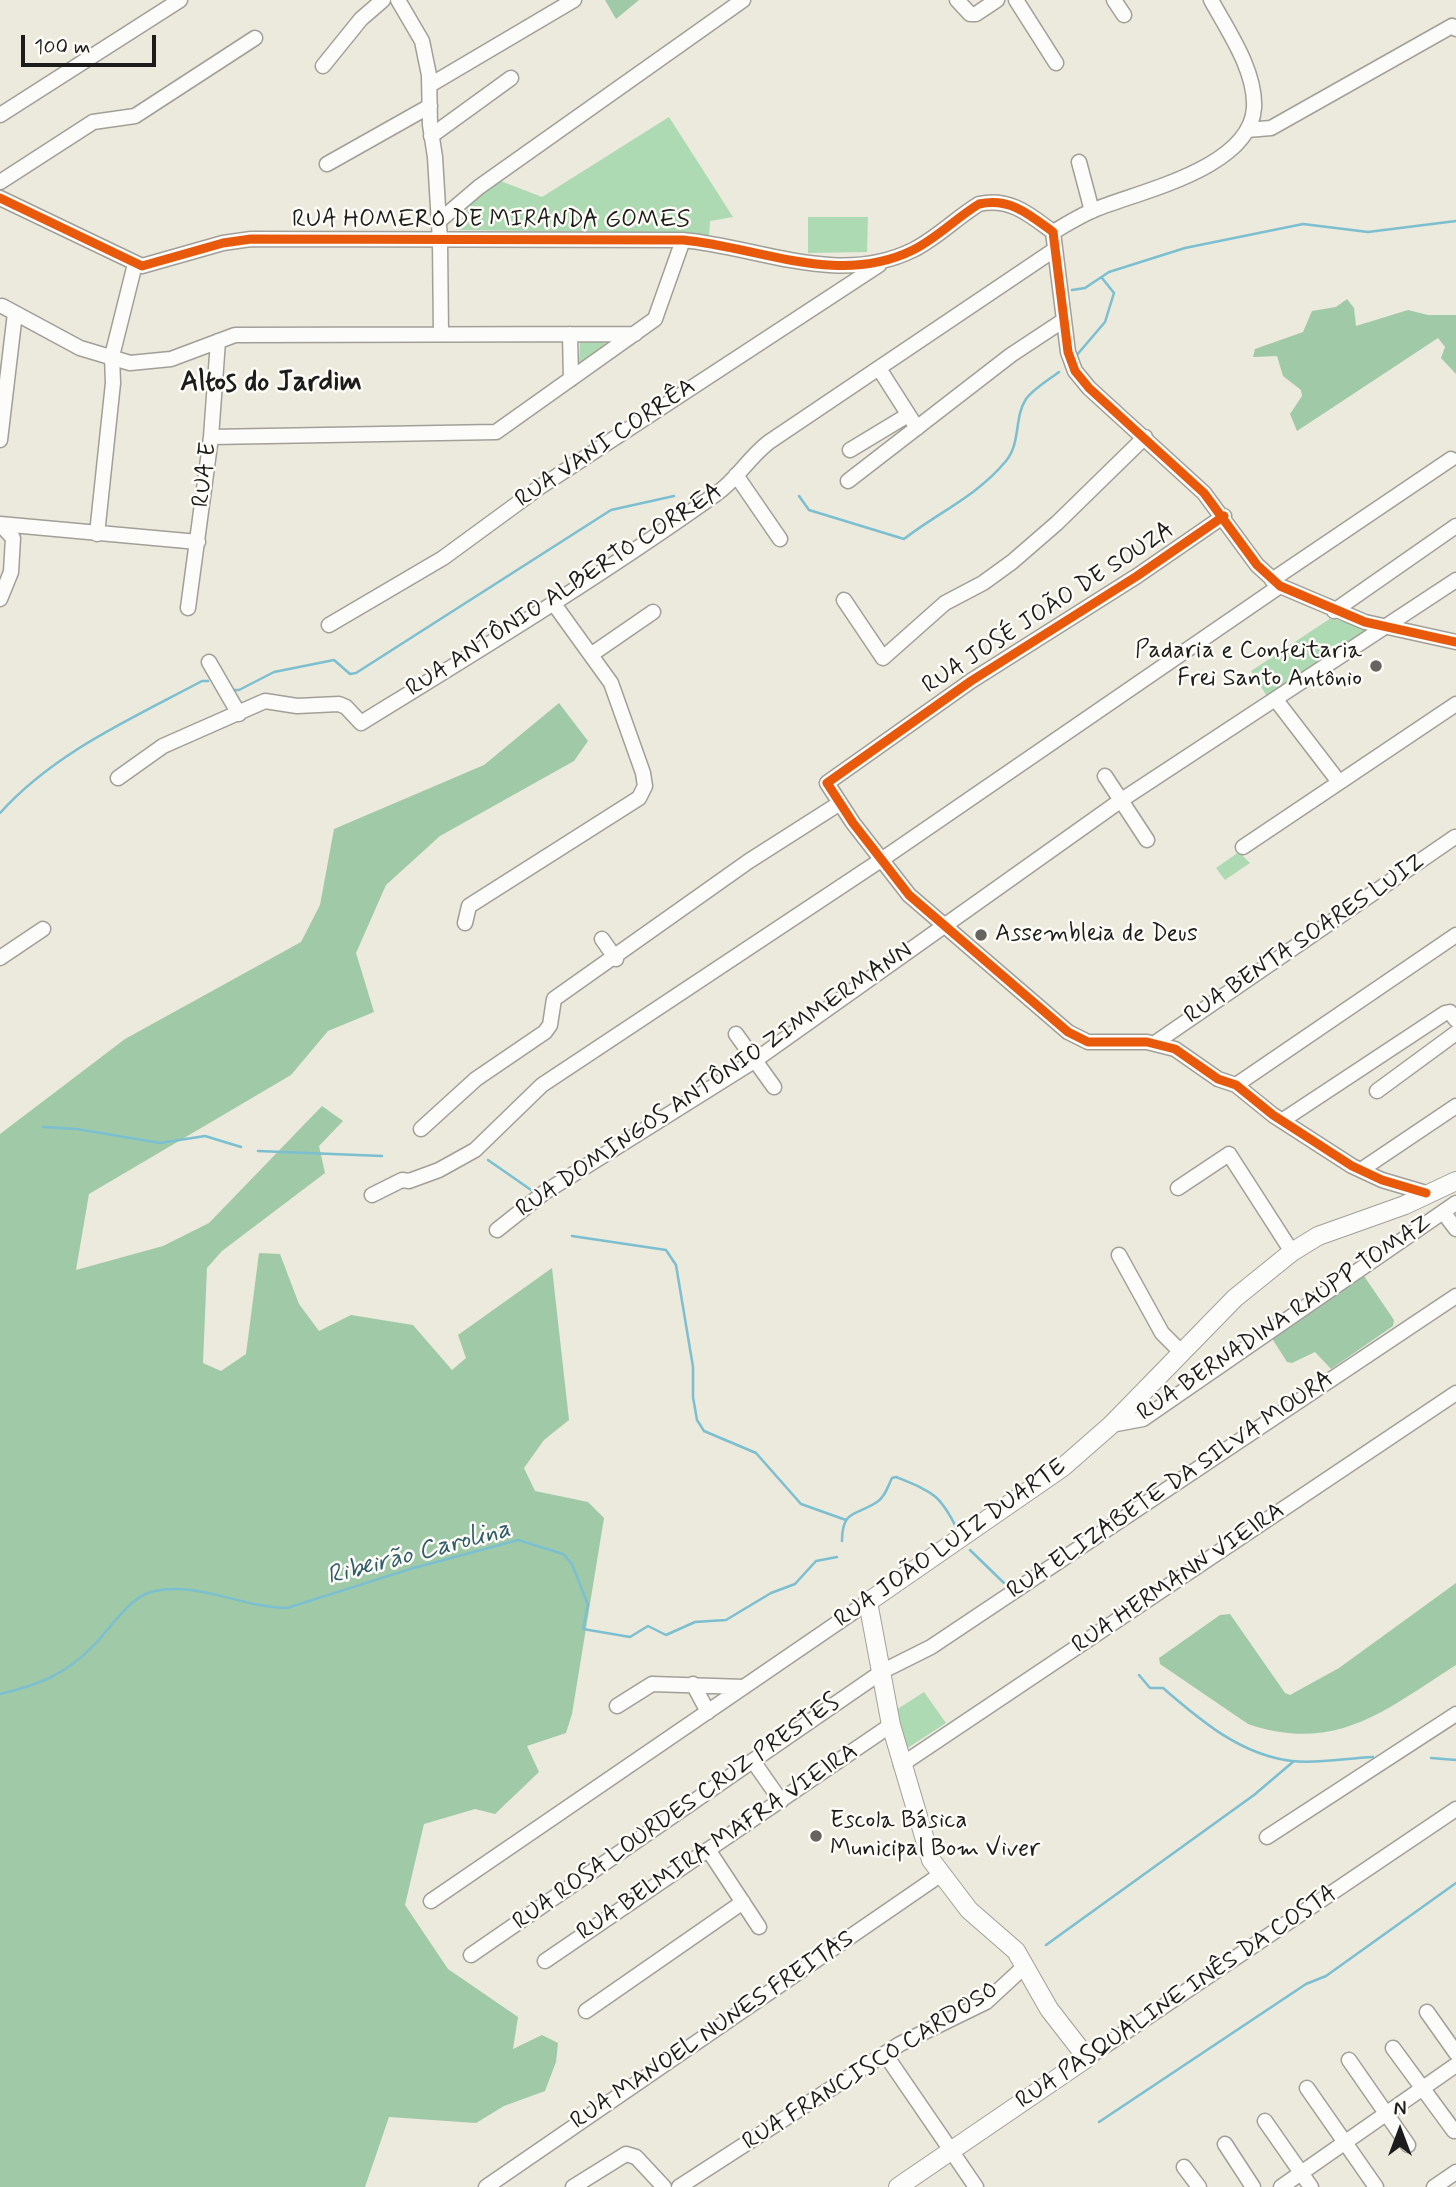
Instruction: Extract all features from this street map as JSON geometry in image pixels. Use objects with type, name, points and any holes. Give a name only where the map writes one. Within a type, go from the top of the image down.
[{"type":"main road","name":"RUA JOÃO LUIZ DUARTE","points":[[868,1602],[1037,1487],[1111,1425],[1234,1298],[1292,1252],[1318,1236],[1405,1205],[1456,1181]]},
{"type":"main road","points":[[868,1602],[891,1725],[928,1852],[940,1875],[970,1910],[1016,1951],[1049,2009],[1087,2058]]},
{"type":"main road","name":"RUA PASQUALINE INÊS DA COSTA","points":[[898,2187],[1087,2058]]},
{"type":"street","points":[[0,115],[180,0]]},
{"type":"street","points":[[323,65],[361,19],[383,0]]},
{"type":"street","points":[[398,0],[422,41],[430,85],[431,136],[435,157],[440,241],[441,334]]},
{"type":"street","points":[[430,85],[574,0]]},
{"type":"street","points":[[439,221],[479,187],[743,0]]},
{"type":"street","points":[[957,0],[970,14],[976,14],[997,0]]},
{"type":"street","points":[[1016,0],[1056,63]]},
{"type":"street","points":[[1114,0],[1124,15]]},
{"type":"street","points":[[1211,0],[1233,40],[1250,82],[1254,106],[1247,130],[1230,150],[1201,170],[1092,211],[1053,232],[1068,352],[1075,371],[1089,388],[1145,438],[1224,516],[1257,565],[1276,583],[1334,611],[1386,628],[1456,642]]},
{"type":"street","points":[[1247,130],[1271,128],[1451,26],[1456,29]]},
{"type":"street","points":[[0,182],[93,122],[135,116],[255,38]]},
{"type":"street","points":[[431,136],[511,78]]},
{"type":"street","points":[[327,164],[430,106]]},
{"type":"street","points":[[1079,162],[1092,211]]},
{"type":"street","name":"RUA HOMERO DE MIRANDA GOMES","points":[[135,264],[151,265],[205,247],[251,239],[683,240],[733,247],[788,262],[883,262],[924,244],[967,211],[991,201],[1018,207],[1053,232]]},
{"type":"street","points":[[2,203],[60,225],[135,264],[112,356],[113,383],[97,534]]},
{"type":"street","points":[[211,437],[490,433],[635,334],[658,314],[683,240]]},
{"type":"street","name":"RUA ANTÔNIO ALBERTO CORREA","points":[[118,778],[163,746],[271,700],[297,706],[330,704],[346,707],[361,723],[554,604],[718,494],[750,457],[769,442],[880,370],[1054,250]]},
{"type":"street","name":"RUA VANI CORRÊA","points":[[329,625],[443,558],[563,471],[883,262]]},
{"type":"street","points":[[0,440],[9,309],[80,348],[130,363],[155,362],[242,334],[635,334]]},
{"type":"street","points":[[848,481],[913,421],[1064,320]]},
{"type":"street","points":[[570,334],[571,379]]},
{"type":"street","name":"RUA E","points":[[188,608],[211,437],[218,341]]},
{"type":"street","points":[[880,370],[913,421]]},
{"type":"street","points":[[850,450],[913,421]]},
{"type":"street","points":[[844,600],[883,658],[945,603],[983,583],[1012,562],[1057,523],[1145,438]]},
{"type":"street","points":[[372,1195],[402,1180],[409,1181],[439,1170],[475,1150],[542,1085],[881,860],[1451,459]]},
{"type":"street","points":[[736,475],[780,539]]},
{"type":"street","name":"RUA JOSÉ JOÃO DE SOUZA","points":[[839,803],[827,783],[981,675],[1137,576],[1224,516]]},
{"type":"street","points":[[0,524],[198,542]]},
{"type":"street","points":[[0,524],[13,538],[11,572],[0,599]]},
{"type":"street","points":[[1334,611],[1456,526]]},
{"type":"street","name":"RUA DOMINGOS ANTÔNIO ZIMMERMANN","points":[[497,1230],[545,1192],[754,1061],[1120,801],[1456,580]]},
{"type":"street","points":[[465,922],[469,906],[639,798],[643,792],[645,780],[611,682],[554,604]]},
{"type":"street","points":[[1415,608],[1415,621],[1423,635]]},
{"type":"street","points":[[592,654],[653,612]]},
{"type":"street","points":[[209,662],[239,714]]},
{"type":"street","points":[[1276,700],[1339,782]]},
{"type":"street","points":[[1243,847],[1456,704]]},
{"type":"street","points":[[1105,776],[1147,840]]},
{"type":"street","points":[[421,1129],[471,1083],[545,1032],[550,1025],[554,999],[616,959],[749,861],[839,803],[914,901],[1075,1037],[1097,1043],[1155,1043],[1175,1049],[1218,1079],[1236,1085],[1283,1120],[1360,1170],[1426,1193]]},
{"type":"street","name":"RUA BENTA SOARES LUIZ","points":[[1155,1043],[1455,837]]},
{"type":"street","points":[[0,958],[43,929]]},
{"type":"street","points":[[1236,1085],[1456,935]]},
{"type":"street","points":[[602,939],[616,959]]},
{"type":"street","points":[[1283,1120],[1445,1013],[1450,1012],[1456,1020]]},
{"type":"street","points":[[1377,1091],[1456,1033]]},
{"type":"street","points":[[736,1034],[774,1087]]},
{"type":"street","points":[[1360,1170],[1456,1106]]},
{"type":"street","points":[[1178,1188],[1229,1154],[1292,1252]]},
{"type":"street","name":"RUA BERNADINA RAUPP TOMAZ","points":[[1111,1425],[1143,1419],[1456,1203]]},
{"type":"street","points":[[1443,1212],[1456,1228]]},
{"type":"street","points":[[1119,1255],[1162,1333],[1182,1353]]},
{"type":"street","name":"RUA ELIZABETE DA SILVA MOURA","points":[[883,1671],[931,1647],[1456,1296]]},
{"type":"street","name":"RUA HERMANN VIEIRA","points":[[901,1765],[1456,1393]]},
{"type":"street","name":"RUA JOÃO LUIZ DUARTE","points":[[431,1901],[868,1602]]},
{"type":"street","name":"RUA ROSA LOURDES CRUZ PRESTES","points":[[471,1955],[883,1671]]},
{"type":"street","points":[[617,1706],[652,1684],[744,1687]]},
{"type":"street","points":[[693,1684],[708,1712]]},
{"type":"street","points":[[1267,1837],[1456,1714]]},
{"type":"street","name":"RUA BELMIRA MAFRA VIEIRA","points":[[545,1961],[709,1852],[891,1725]]},
{"type":"street","points":[[753,1760],[781,1801]]},
{"type":"street","name":"RUA PASQUALINE INÊS DA COSTA","points":[[1087,2058],[1456,1809]]},
{"type":"street","points":[[709,1852],[760,1927]]},
{"type":"street","name":"RUA MANOEL NUNES FREITAS","points":[[486,2187],[940,1875]]},
{"type":"street","points":[[586,2011],[743,1902]]},
{"type":"street","name":"RUA FRANCISCO CARDOSO","points":[[679,2187],[885,2054],[930,2028],[986,2002],[1025,1966]]},
{"type":"street","points":[[1427,2012],[1456,2053]]},
{"type":"street","points":[[1393,2048],[1454,2131]]},
{"type":"street","points":[[885,2054],[976,2187]]},
{"type":"street","points":[[1349,2060],[1408,2146]]},
{"type":"street","points":[[1281,2187],[1456,2065]]},
{"type":"street","points":[[1307,2088],[1376,2187]]},
{"type":"street","points":[[1265,2120],[1311,2187]]},
{"type":"street","points":[[1225,2144],[1253,2187]]},
{"type":"street","points":[[573,2187],[626,2154],[636,2157],[664,2187]]},
{"type":"street","points":[[1184,2167],[1199,2187]]},
{"type":"street","points":[[1441,2185],[1456,2172]]},
{"type":"green space","points":[[605,0],[639,0],[616,19]]},
{"type":"green space","points":[[669,117],[733,217],[710,221],[709,238],[683,233],[456,230],[469,205],[498,180],[542,197]]},
{"type":"green space","points":[[808,217],[868,217],[867,252],[808,253]]},
{"type":"green space","points":[[1347,299],[1354,308],[1356,326],[1408,310],[1428,315],[1456,315],[1456,374],[1441,358],[1445,347],[1438,338],[1297,431],[1290,414],[1302,396],[1301,390],[1283,376],[1277,356],[1253,357],[1255,349],[1303,332],[1312,311],[1336,307]]},
{"type":"green space","points":[[604,341],[607,346],[582,365],[579,363],[580,342]]},
{"type":"green space","points":[[1331,618],[1371,630],[1268,698],[1251,671]]},
{"type":"green space","points":[[559,703],[588,741],[574,761],[440,836],[386,885],[356,953],[374,1012],[328,1031],[291,1075],[89,1194],[76,1270],[163,1246],[209,1223],[322,1106],[343,1121],[319,1146],[325,1173],[222,1251],[207,1268],[203,1363],[221,1371],[246,1354],[259,1253],[280,1254],[299,1304],[319,1331],[351,1315],[413,1325],[452,1370],[466,1358],[458,1335],[552,1268],[569,1420],[544,1440],[524,1468],[535,1491],[588,1502],[604,1518],[572,1714],[566,1733],[527,1746],[539,1772],[495,1814],[475,1809],[424,1824],[405,1905],[448,1969],[518,2017],[513,2049],[542,2035],[558,2043],[556,2062],[545,2091],[504,2106],[476,2123],[389,2117],[365,2187],[0,2187],[0,1134],[125,1039],[301,942],[320,905],[334,829],[484,765]]},
{"type":"green space","points":[[1239,852],[1250,863],[1225,880],[1216,868]]},
{"type":"green space","points":[[1359,1274],[1364,1276],[1394,1320],[1393,1326],[1331,1369],[1315,1352],[1292,1363],[1287,1362],[1273,1340],[1274,1333]]},
{"type":"green space","points":[[1456,1583],[1456,1665],[1382,1711],[1359,1723],[1334,1730],[1308,1734],[1280,1732],[1248,1724],[1160,1664],[1159,1658],[1220,1615],[1230,1614],[1285,1693],[1290,1695],[1339,1668]]},
{"type":"green space","points":[[924,1692],[946,1723],[906,1749],[896,1710]]},
{"type":"waterway","points":[[1072,290],[1085,288],[1109,272],[1185,248],[1303,224],[1368,232],[1456,221]]},
{"type":"waterway","points":[[1076,356],[1105,322],[1114,293],[1102,278]]},
{"type":"waterway","points":[[799,496],[809,510],[904,539],[970,494],[995,473],[1011,454],[1026,399],[1059,372]]},
{"type":"waterway","points":[[231,690],[239,690],[274,672],[334,660],[350,674],[356,673],[611,510],[674,496]]},
{"type":"waterway","points":[[0,813],[22,791],[69,754],[148,709],[202,681],[208,681]]},
{"type":"waterway","points":[[43,1127],[77,1129],[160,1143],[205,1136],[241,1147]]},
{"type":"waterway","points":[[258,1151],[382,1156]]},
{"type":"waterway","points":[[488,1160],[534,1192]]},
{"type":"waterway","points":[[572,1236],[666,1250],[676,1265],[693,1367],[693,1397],[697,1420],[704,1431],[756,1453],[801,1504],[846,1520]]},
{"type":"waterway","name":"Ribeirão Carolina","points":[[842,1541],[848,1518],[880,1500],[892,1478],[896,1477],[934,1496],[946,1509],[958,1531]]},
{"type":"waterway","name":"Ribeirão Carolina","points":[[0,1694],[39,1683],[61,1672],[83,1656],[135,1600],[151,1592],[168,1589],[185,1589],[253,1604],[287,1608],[410,1569],[518,1540],[563,1554],[572,1564],[588,1605],[583,1629],[630,1637],[648,1626],[666,1635],[695,1622],[726,1620],[771,1593],[795,1584],[816,1561],[837,1557]]},
{"type":"waterway","name":"Ribeirão Carolina","points":[[970,1550],[1004,1583]]},
{"type":"waterway","name":"Ribeirão Carolina","points":[[1139,1675],[1150,1688],[1163,1688],[1207,1724],[1256,1752],[1302,1762],[1373,1757]]},
{"type":"waterway","name":"Ribeirão Carolina","points":[[1431,1758],[1456,1760]]},
{"type":"waterway","points":[[1046,1945],[1254,1795],[1294,1761]]},
{"type":"waterway","points":[[1099,2122],[1306,1984],[1326,1976],[1456,1883]]},
{"type":"cycle path","points":[[0,198],[142,266],[223,243],[251,239],[683,240],[798,262],[856,265],[885,260],[913,250],[979,204],[990,202],[1010,205],[1053,232],[1068,352],[1075,371],[1089,388],[1204,493],[1257,565],[1280,586],[1365,622],[1456,642]]},
{"type":"cycle path","points":[[1224,516],[1137,576],[971,681],[827,783],[853,823],[909,895],[1068,1032],[1088,1042],[1147,1042],[1175,1049],[1218,1079],[1236,1085],[1273,1115],[1352,1166],[1382,1180],[1426,1193]]},
{"type":"place","name":"Padaria e Confeitaria Frei Santo Antônio","points":[[1376,666]]},
{"type":"place","name":"Assembleia de Deus","points":[[981,935]]},
{"type":"place","name":"Escola Básica Municipal Bom Viver","points":[[816,1836]]},
{"type":"district","name":"Altos do Jardim","points":[[271,384]]}]
